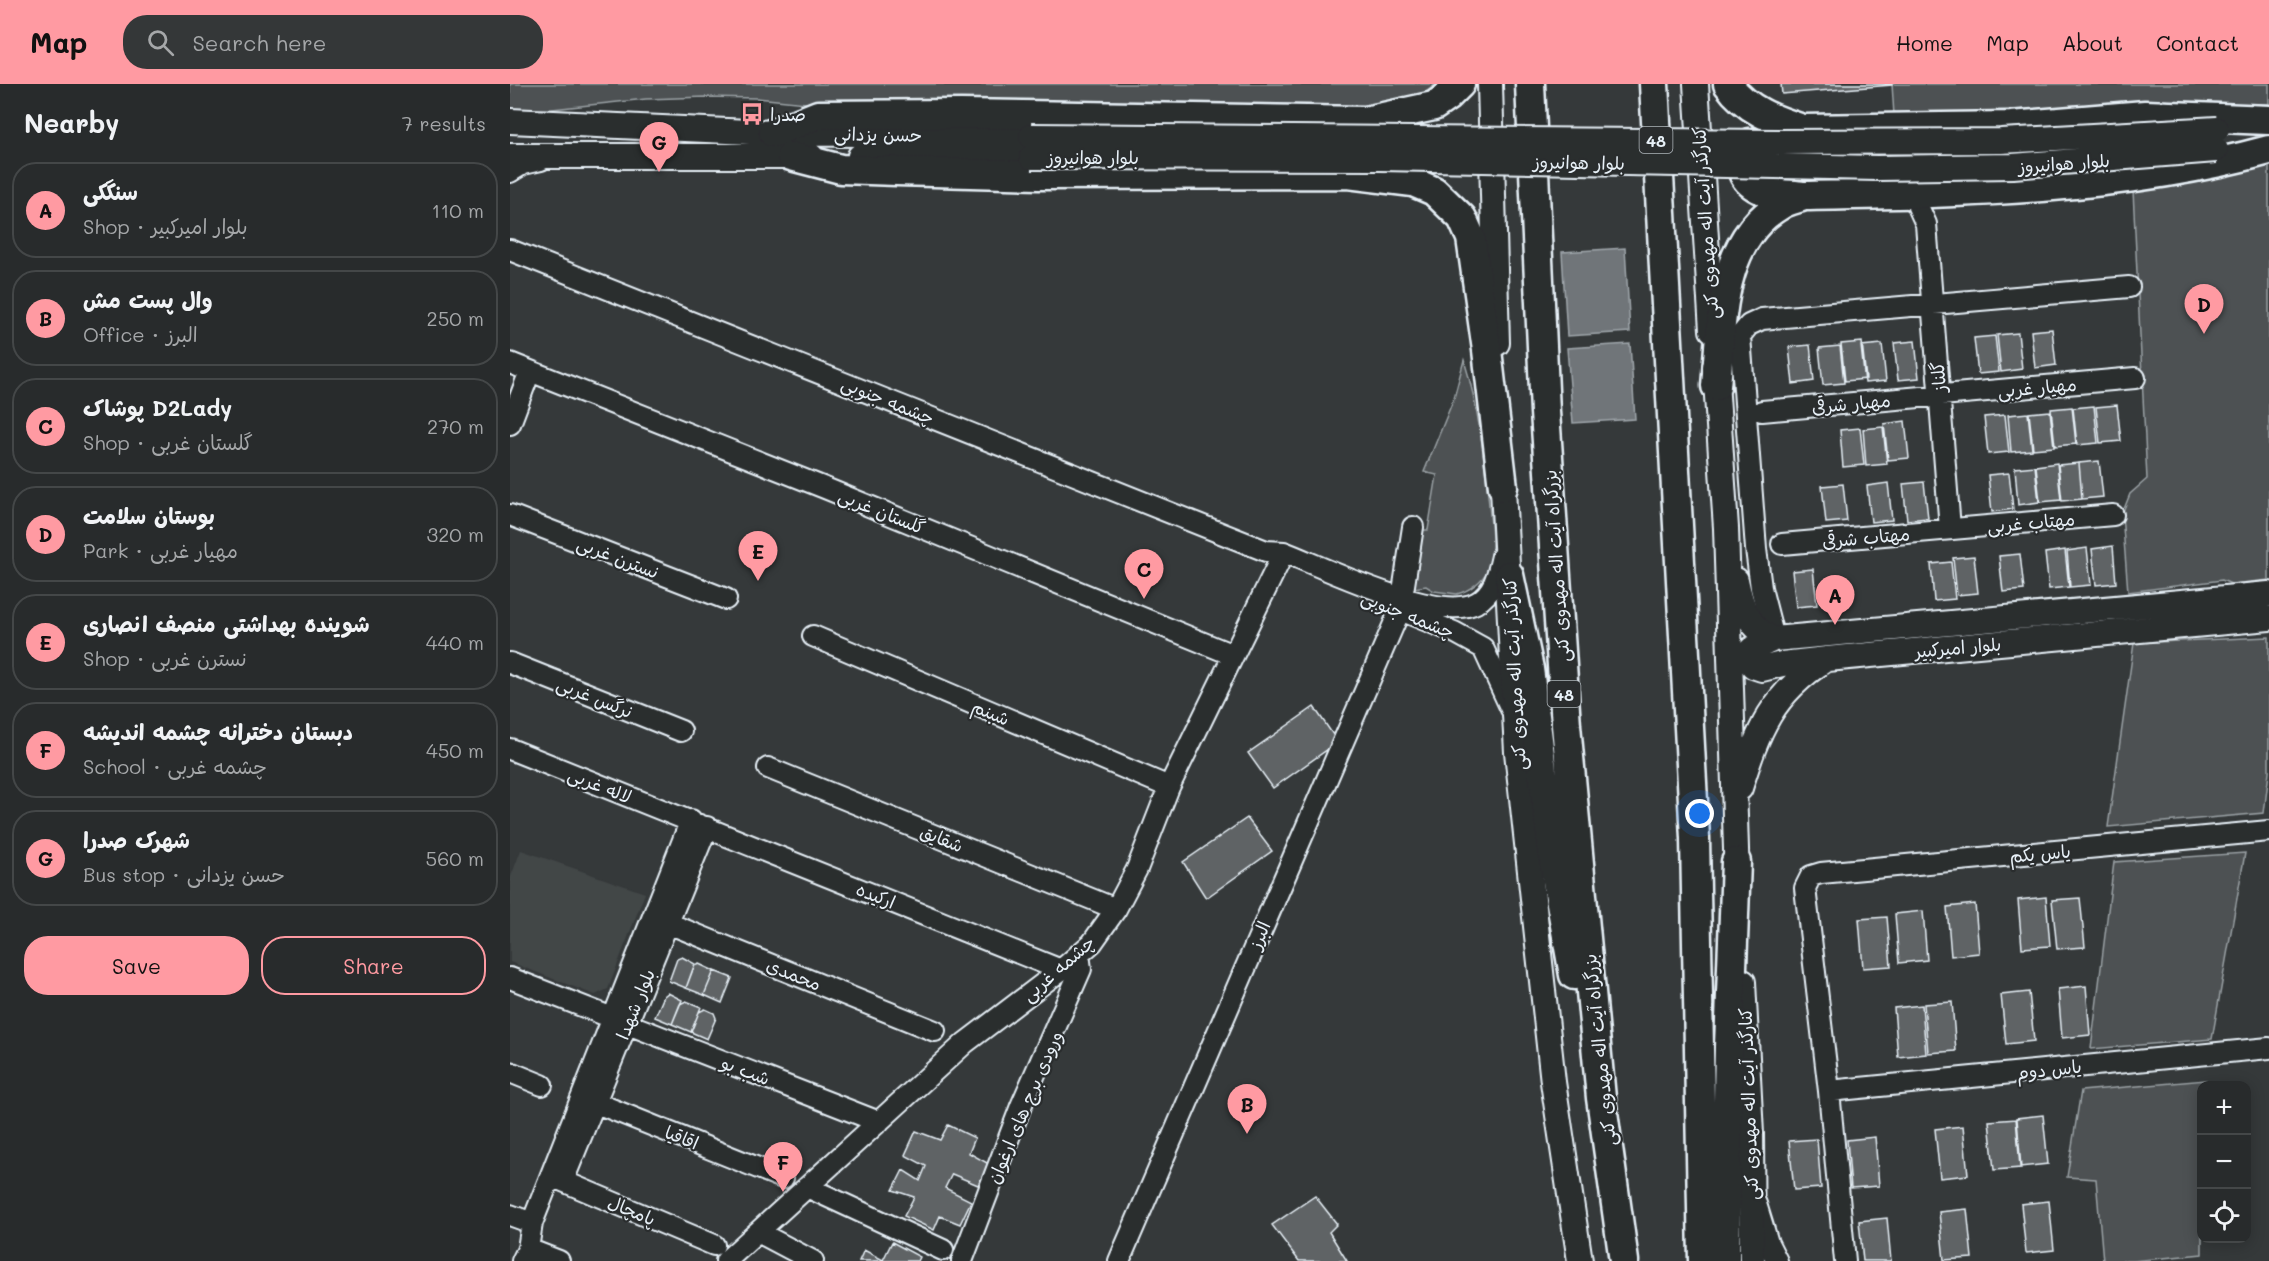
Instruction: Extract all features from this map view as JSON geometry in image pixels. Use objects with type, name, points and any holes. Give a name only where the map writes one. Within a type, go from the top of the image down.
[{"type":"highway","points":[[1365,121],[1434,106],[1460,84]]},
{"type":"highway","name":"بزرگراه آیت اله مهدوی کنی","points":[[1530,84],[1545,412],[1566,725],[1601,1098],[1624,1261]]},
{"type":"highway","name":"48","points":[[1654,84],[1695,838],[1703,1261]]},
{"type":"highway","points":[[1728,84],[1735,94],[1753,109],[1771,119],[1803,129]]},
{"type":"highway","points":[[773,133],[818,115],[961,114],[1365,121],[1405,125],[1418,130],[1426,136],[1431,153],[1428,164],[1420,170],[1348,174],[1063,175],[897,171],[841,169],[790,156]]},
{"type":"highway","points":[[2269,122],[2145,115],[2011,126],[1803,129],[1768,133],[1751,141],[1743,150],[1740,164],[1744,175],[1756,187],[1774,193],[1804,196],[1906,194],[2056,186],[2228,161],[2269,148]]},
{"type":"highway","points":[[1348,174],[1413,182],[1434,191],[1462,218],[1471,238],[1478,274],[1503,487]]},
{"type":"highway","points":[[1716,386],[1726,285],[1739,250],[1751,232],[1768,214],[1783,203],[1804,196]]},
{"type":"highway","points":[[1509,575],[1529,669],[1554,864],[1574,973],[1601,1098]]},
{"type":"highway","points":[[1725,1261],[1736,862]]},
{"type":"main road","name":"کنارگذر آیت اله مهدوی کنی","points":[[1490,84],[1496,307],[1514,715],[1553,1082],[1580,1261]]},
{"type":"main road","name":"کنارگذر آیت اله مهدوی کنی","points":[[1696,84],[1726,528],[1736,862],[1749,1098],[1752,1261]]},
{"type":"main road","name":"حسن یزدانی","points":[[510,122],[1031,146]]},
{"type":"main road","name":"بلوار هوانیروز","points":[[2216,140],[2269,122]]},
{"type":"main road","name":"بلوار هوانیروز","points":[[1031,146],[2216,140],[2269,148]]},
{"type":"main road","name":"حسن یزدانی","points":[[510,156],[790,156],[1031,146]]},
{"type":"main road","points":[[1726,528],[1737,587],[1746,614],[1763,634],[1774,639]]},
{"type":"main road","name":"بلوار امیرکبیر","points":[[2269,594],[1774,639],[1752,649],[1749,657],[1754,666],[1762,669],[1782,664],[1827,659],[2269,618]]},
{"type":"main road","points":[[1734,807],[1750,757],[1772,710],[1792,684],[1827,659]]},
{"type":"street","points":[[510,172],[523,164],[560,156]]},
{"type":"street","points":[[1926,224],[1938,200],[1956,192]]},
{"type":"street","points":[[1906,194],[1916,202],[1926,224]]},
{"type":"street","name":"گلناز","points":[[1926,224],[1950,529]]},
{"type":"street","name":"چشمه جنوبی","points":[[510,250],[1401,604],[1483,648],[1514,715]]},
{"type":"street","points":[[1774,639],[1761,588],[1756,549],[1740,336],[1749,325],[1762,319],[1932,306],[2129,287]]},
{"type":"street","name":"گلستان غربی","points":[[510,363],[825,488],[1233,655]]},
{"type":"street","points":[[510,424],[530,371]]},
{"type":"street","name":"مهیار غربی","points":[[1939,395],[2135,378]]},
{"type":"street","name":"مهیار شرقی","points":[[1762,411],[1939,395]]},
{"type":"street","name":"نسترن غربی","points":[[510,515],[726,599]]},
{"type":"street","name":"مهتاب غربی","points":[[1950,529],[2113,515]]},
{"type":"street","name":"البرز","points":[[1119,1261],[1401,604],[1413,528]]},
{"type":"street","name":"مهتاب شرقی","points":[[1782,544],[1950,529]]},
{"type":"street","name":"چشمه جنوبی","points":[[1401,604],[1448,607],[1475,603],[1489,592],[1497,577],[1506,538]]},
{"type":"street","name":"چشمه غربی","points":[[726,1261],[965,1043],[1061,970],[1092,943],[1116,909],[1137,869],[1169,788],[1233,655],[1277,556]]},
{"type":"street","name":"شبنم","points":[[813,636],[1169,788]]},
{"type":"street","name":"نرگس غربی","points":[[510,663],[681,731]]},
{"type":"street","name":"لاله غربی","points":[[510,749],[699,823]]},
{"type":"street","name":"شقایق","points":[[768,768],[1116,909]]},
{"type":"street","name":"بلوار شهدا","points":[[525,1255],[532,1223],[557,1178],[699,823]]},
{"type":"street","name":"ارکیده","points":[[699,823],[1061,970]]},
{"type":"street","name":"یاس یکم","points":[[1829,1090],[1805,888],[1810,876],[1821,873],[2269,831]]},
{"type":"street","name":"محمدی","points":[[660,920],[935,1031]]},
{"type":"street","name":"ورودی برج های ارغوان","points":[[962,1261],[1021,1106],[1082,969],[1079,954]]},
{"type":"street","name":"شب بو","points":[[510,978],[879,1122]]},
{"type":"street","name":"یاس دوم","points":[[1829,1090],[2269,1048]]},
{"type":"street","points":[[510,1072],[542,1085]]},
{"type":"street","points":[[1829,1090],[1845,1261]]},
{"type":"street","name":"اقاقیا","points":[[588,1100],[783,1178]]},
{"type":"street","name":"پامچال","points":[[557,1178],[714,1245]]},
{"type":"street","points":[[807,1187],[943,1250]]},
{"type":"street","points":[[1752,1190],[1768,1243],[1777,1261]]},
{"type":"street","points":[[1567,1261],[1572,1212]]},
{"type":"street","points":[[510,1215],[532,1223]]},
{"type":"street","points":[[758,1232],[813,1261]]},
{"type":"street","points":[[525,1255],[559,1261]]},
{"type":"shaded area","points":[[510,84],[1436,84],[1418,98],[1344,111],[845,107],[757,98],[706,97],[646,99],[510,111]]},
{"type":"shaded area","points":[[1892,84],[2269,84],[2269,104],[2164,103],[1894,115]]},
{"type":"shaded area","points":[[2269,160],[2269,580],[2231,584],[2222,580],[2128,592],[2122,514],[2130,494],[2147,479],[2133,190]]},
{"type":"shaded area","points":[[1625,248],[1630,332],[1567,336],[1562,252]]},
{"type":"shaded area","points":[[1630,344],[1635,419],[1573,423],[1567,348]]},
{"type":"shaded area","points":[[1464,360],[1474,396],[1480,432],[1492,545],[1488,569],[1483,578],[1466,591],[1457,594],[1434,591],[1426,586],[1414,588],[1412,578],[1420,530],[1428,530],[1437,475],[1424,472],[1454,398]]},
{"type":"shaded area","points":[[2269,637],[2269,772],[2264,813],[2108,827],[2134,643]]},
{"type":"shaded area","points":[[521,850],[645,893],[608,989],[595,995],[510,962],[510,879]]},
{"type":"shaded area","points":[[2245,853],[2212,1039],[2091,1049],[2114,862]]},
{"type":"shaded area","points":[[2206,1080],[2197,1081],[2197,1243],[2202,1243],[2202,1254],[2133,1261],[2103,1261],[2096,1179],[2067,1177],[2081,1091]]},
{"type":"building","points":[[1781,84],[1892,84],[1892,85],[1782,94]]},
{"type":"building","points":[[2052,329],[2056,365],[2035,368],[2031,331]]},
{"type":"building","points":[[2018,333],[2022,369],[2001,372],[1997,335]]},
{"type":"building","points":[[1995,336],[1999,372],[1978,374],[1974,338]]},
{"type":"building","points":[[1915,341],[1919,378],[1898,380],[1894,343]]},
{"type":"building","points":[[1862,342],[1866,379],[1845,381],[1841,344]]},
{"type":"building","points":[[1882,344],[1886,381],[1865,383],[1861,346]]},
{"type":"building","points":[[1810,345],[1814,381],[1793,384],[1789,347]]},
{"type":"building","points":[[1840,346],[1844,383],[1823,385],[1819,348]]},
{"type":"building","points":[[2117,405],[2121,441],[2100,443],[2096,407]]},
{"type":"building","points":[[2094,406],[2098,443],[2077,445],[2073,408]]},
{"type":"building","points":[[2072,407],[2076,444],[2055,446],[2051,409]]},
{"type":"building","points":[[2050,411],[2054,447],[2033,449],[2029,413]]},
{"type":"building","points":[[2028,413],[2032,450],[2011,452],[2008,415]]},
{"type":"building","points":[[2005,415],[2009,452],[1988,454],[1984,417]]},
{"type":"building","points":[[1905,421],[1909,458],[1888,460],[1884,424]]},
{"type":"building","points":[[1883,427],[1887,464],[1866,466],[1863,429]]},
{"type":"building","points":[[1860,428],[1864,465],[1843,467],[1840,430]]},
{"type":"building","points":[[2099,461],[2103,497],[2082,499],[2079,463]]},
{"type":"building","points":[[2057,463],[2061,500],[2040,502],[2036,466]]},
{"type":"building","points":[[2079,463],[2082,499],[2062,501],[2058,465]]},
{"type":"building","points":[[2035,466],[2039,502],[2018,505],[2015,468]]},
{"type":"building","points":[[2009,473],[2013,509],[1992,512],[1988,475]]},
{"type":"building","points":[[1924,482],[1928,518],[1907,520],[1903,484]]},
{"type":"building","points":[[1888,483],[1892,520],[1871,522],[1867,486]]},
{"type":"building","points":[[1843,484],[1847,521],[1826,523],[1822,486]]},
{"type":"building","points":[[2113,546],[2116,583],[2096,585],[2092,549]]},
{"type":"building","points":[[2087,548],[2091,585],[2070,587],[2067,551]]},
{"type":"building","points":[[2065,550],[2069,587],[2049,589],[2045,553]]},
{"type":"building","points":[[2020,554],[2024,590],[2003,592],[1999,556]]},
{"type":"building","points":[[1974,556],[1978,593],[1957,595],[1953,558]]},
{"type":"building","points":[[1951,562],[1955,599],[1934,601],[1931,564]]},
{"type":"building","points":[[1813,569],[1817,605],[1796,607],[1792,571]]},
{"type":"building","points":[[1314,707],[1338,742],[1273,788],[1248,753]]},
{"type":"building","points":[[1247,818],[1272,851],[1206,898],[1183,862]]},
{"type":"building","points":[[2046,897],[2050,946],[2022,948],[2018,900]]},
{"type":"building","points":[[2080,898],[2085,947],[2057,949],[2052,900]]},
{"type":"building","points":[[1975,904],[1979,953],[1951,956],[1947,907]]},
{"type":"building","points":[[1923,911],[1927,960],[1899,963],[1895,914]]},
{"type":"building","points":[[1887,917],[1891,966],[1863,968],[1859,919]]},
{"type":"building","points":[[682,957],[695,964],[686,988],[669,981],[677,959]]},
{"type":"building","points":[[699,964],[714,971],[704,995],[686,988],[694,966]]},
{"type":"building","points":[[714,971],[732,978],[722,1003],[704,995]]},
{"type":"building","points":[[2086,986],[2090,1035],[2062,1038],[2058,989]]},
{"type":"building","points":[[2029,992],[2034,1041],[2006,1044],[2001,995]]},
{"type":"building","points":[[668,993],[682,1000],[672,1024],[655,1017],[664,996]]},
{"type":"building","points":[[686,1001],[701,1007],[691,1032],[672,1024],[680,1004]]},
{"type":"building","points":[[1952,1002],[1956,1051],[1928,1053],[1924,1004]]},
{"type":"building","points":[[1922,1005],[1926,1054],[1898,1057],[1894,1008]]},
{"type":"building","points":[[705,1009],[714,1013],[716,1018],[707,1039],[691,1032],[699,1012]]},
{"type":"building","points":[[2043,1115],[2048,1164],[2020,1167],[2016,1118]]},
{"type":"building","points":[[2017,1119],[2021,1168],[1994,1170],[1989,1121]]},
{"type":"building","points":[[948,1125],[975,1138],[969,1153],[989,1164],[978,1185],[952,1174],[945,1188],[971,1201],[960,1224],[940,1216],[934,1230],[904,1216],[914,1197],[893,1190],[903,1170],[920,1181],[926,1166],[905,1155],[916,1131],[940,1140]]},
{"type":"building","points":[[1963,1126],[1968,1175],[1940,1178],[1935,1129]]},
{"type":"building","points":[[1875,1137],[1879,1186],[1851,1188],[1847,1140]]},
{"type":"building","points":[[1817,1139],[1821,1188],[1794,1190],[1789,1141]]},
{"type":"building","points":[[1315,1196],[1337,1224],[1329,1232],[1347,1261],[1299,1261],[1272,1225]]},
{"type":"building","points":[[2049,1201],[2054,1250],[2026,1253],[2021,1204]]},
{"type":"building","points":[[1967,1209],[1972,1258],[1944,1260],[1939,1212]]},
{"type":"building","points":[[1887,1218],[1891,1261],[1863,1261],[1859,1221]]},
{"type":"building","points":[[892,1242],[920,1257],[918,1261],[859,1261],[864,1250],[883,1260]]},
{"type":"place","name":"صدرا","points":[[752,114]]},
{"type":"place","name":"شهرک صدرا","points":[[659,172]]},
{"type":"place","name":"بوستان سلامت","points":[[2204,334]]},
{"type":"place","name":"شوینده بهداشتی منصف انصاری","points":[[758,581]]},
{"type":"place","name":"پوشاک D2Lady","points":[[1144,599]]},
{"type":"place","name":"سنگکی","points":[[1835,625]]},
{"type":"place","name":"وال پست مش","points":[[1247,1134]]},
{"type":"place","name":"دبستان دخترانه چشمه اندیشه","points":[[783,1192]]}]
